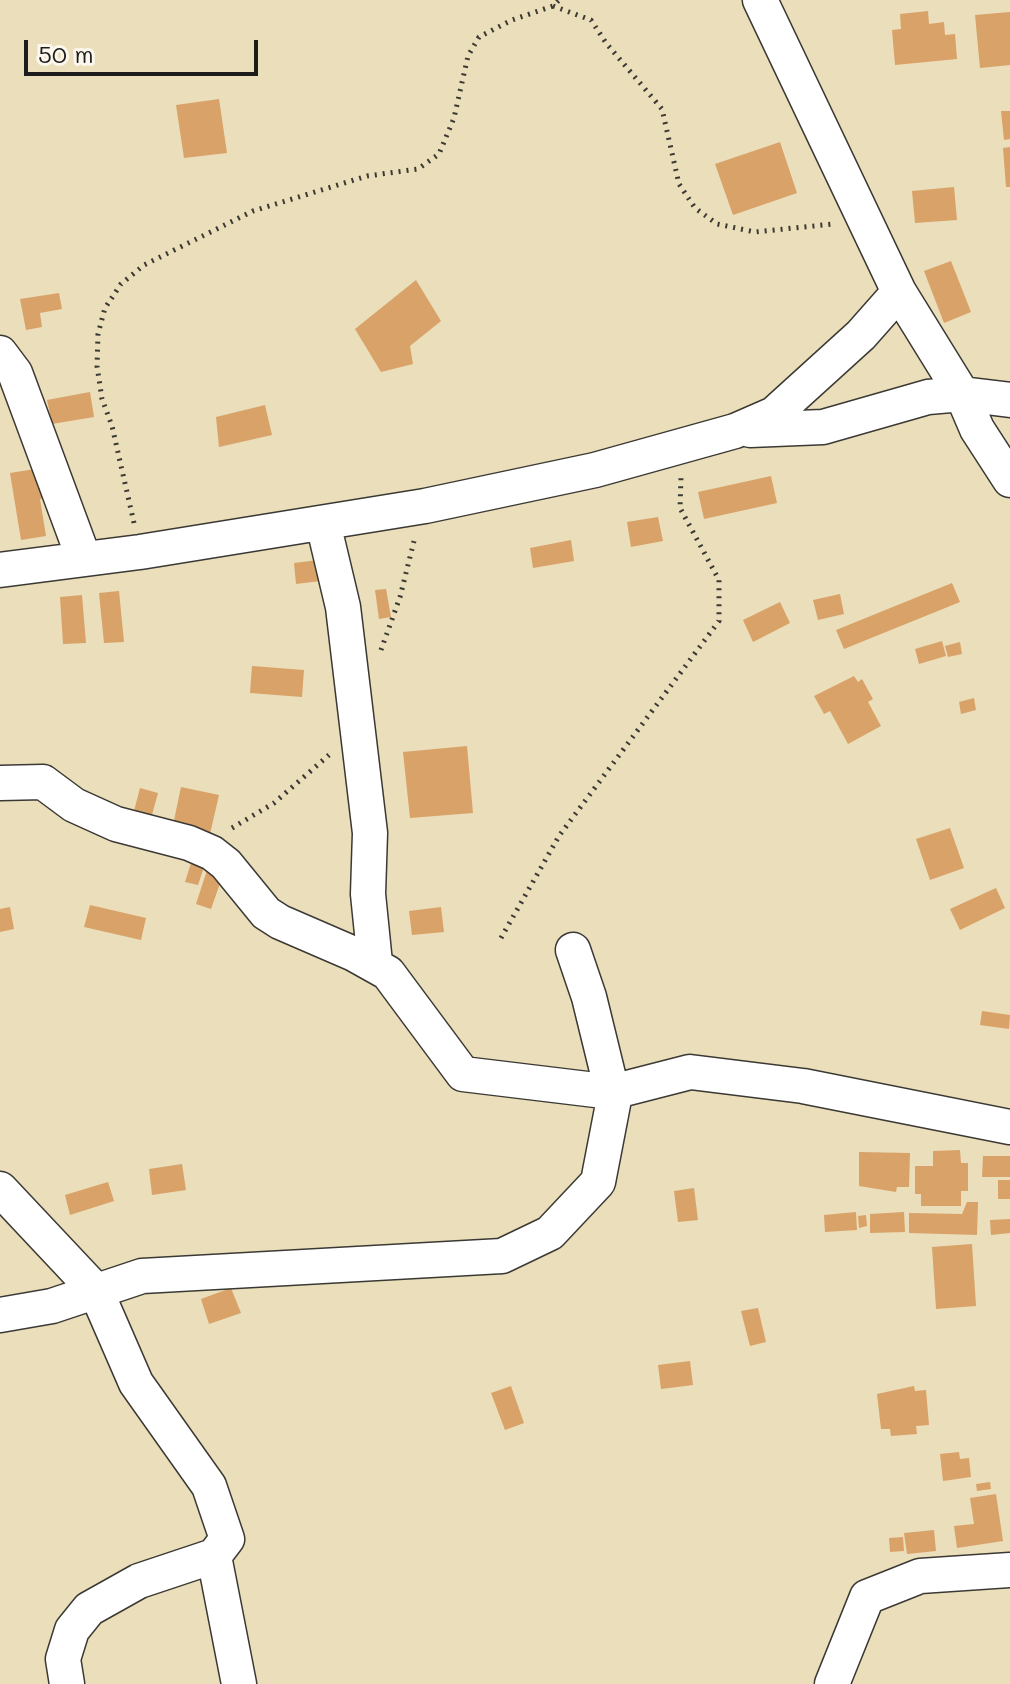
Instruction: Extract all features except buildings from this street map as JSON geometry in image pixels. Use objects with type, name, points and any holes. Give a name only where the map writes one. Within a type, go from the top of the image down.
[{"type":"street","points":[[760,0],[899,292],[962,394],[977,429],[1010,480]]},
{"type":"street","points":[[0,570],[140,552],[425,506],[595,470],[735,431],[774,414],[861,335],[899,292]]},
{"type":"street","points":[[0,353],[15,373],[84,559]]},
{"type":"street","points":[[735,431],[823,427],[928,397],[962,394],[1010,400]]},
{"type":"street","points":[[323,523],[343,607],[370,833],[368,894],[375,963]]},
{"type":"street","points":[[0,783],[43,782],[74,805],[116,824],[189,843],[212,853],[226,864],[266,913],[375,963],[396,983],[463,1074],[612,1092],[690,1072],[803,1086],[1010,1127]]},
{"type":"street","points":[[0,1315],[52,1306],[142,1276],[502,1256],[550,1233],[598,1182],[614,1099],[589,997],[573,950]]},
{"type":"street","points":[[0,1189],[96,1291],[136,1383],[209,1486],[227,1539],[214,1556],[139,1581],[89,1609],[72,1630],[67,1644],[63,1659],[67,1684]]},
{"type":"street","points":[[214,1556],[239,1684]]},
{"type":"street","points":[[832,1684],[867,1597],[920,1576],[1010,1570]]},
{"type":"path","points":[[140,552],[112,426],[102,399],[97,366],[98,334],[105,308],[121,284],[152,261],[253,211],[367,176],[418,169],[439,154],[454,118],[468,56],[479,37],[512,20],[553,6],[559,0]]},
{"type":"path","points":[[553,6],[591,20],[606,43],[662,109],[679,184],[695,208],[717,224],[755,232],[866,223]]},
{"type":"path","points":[[501,938],[559,836],[719,621],[719,580],[680,508],[681,471]]}]
